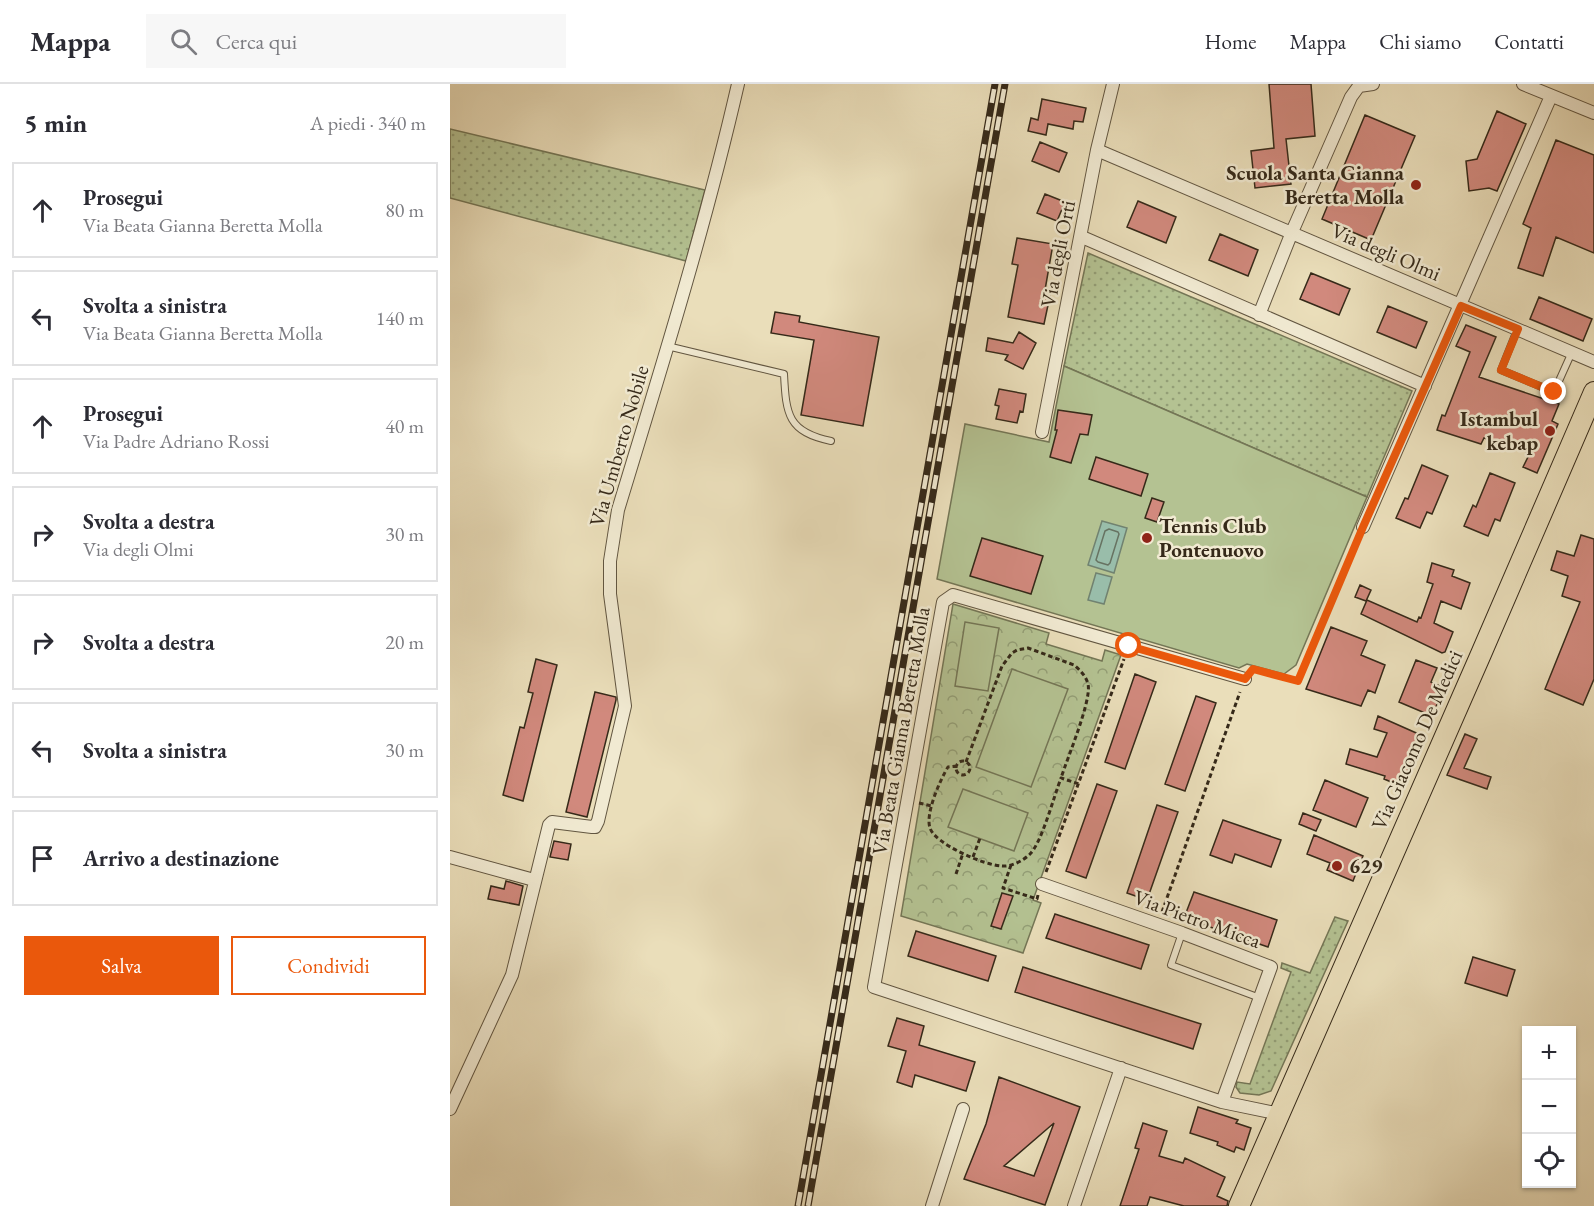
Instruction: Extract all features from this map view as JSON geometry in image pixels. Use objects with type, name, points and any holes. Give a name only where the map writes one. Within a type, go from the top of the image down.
[{"type":"main road","name":"Via Giacomo De Medici","points":[[1239,1206],[1594,392]]},
{"type":"street","name":"Via Umberto Nobile","points":[[534,880],[549,825],[552,822],[592,827],[598,821],[625,706],[610,594],[613,534],[618,510],[712,190],[738,84]]},
{"type":"street","name":"Via degli Orti","points":[[1042,432],[1082,237],[1097,150],[1113,84]]},
{"type":"street","points":[[1259,315],[1292,232],[1351,97],[1359,86],[1373,84]]},
{"type":"street","points":[[1523,84],[1594,113]]},
{"type":"street","points":[[1363,527],[1551,96]]},
{"type":"street","name":"Via degli Olmi","points":[[1097,150],[1594,362]]},
{"type":"street","points":[[1082,237],[1425,386]]},
{"type":"street","name":"Via Beata Gianna Beretta Molla","points":[[1121,1068],[874,987],[944,602],[953,595],[1245,679]]},
{"type":"street","points":[[450,857],[534,880],[512,975],[450,1109]]},
{"type":"street","name":"Via Pietro Micca","points":[[1042,885],[1157,924],[1271,967],[1222,1102]]},
{"type":"street","points":[[1074,1206],[1121,1068],[1222,1102],[1280,1114]]},
{"type":"street","points":[[934,1205],[963,1109]]},
{"type":"lane","points":[[1518,329],[1501,370],[1554,392],[1572,352]]},
{"type":"lane","points":[[667,346],[784,374],[785,399],[794,425],[812,437],[831,441]]},
{"type":"lane","points":[[1182,933],[1171,965],[1260,998]]},
{"type":"path","points":[[1157,924],[1245,679],[1253,669],[1298,681],[1363,527]]},
{"type":"path","points":[[1011,865],[1003,888],[1037,899],[1129,646]]},
{"type":"path","points":[[1025,648],[1080,669],[1088,682],[1088,697],[1038,843],[1031,854],[1011,865],[1001,866],[948,847],[932,832],[928,820],[945,772],[951,765],[957,766],[960,774],[966,773],[969,768],[966,762],[991,690],[1005,660],[1017,650],[1025,648]]},
{"type":"path","points":[[957,766],[960,762],[966,762]]},
{"type":"path","points":[[1061,778],[1078,784]]},
{"type":"path","points":[[973,857],[980,838]]},
{"type":"path","points":[[956,874],[963,853]]},
{"type":"green space","points":[[450,129],[705,190],[686,261],[450,198]]},
{"type":"green space","points":[[1088,253],[1412,391],[1367,497],[1064,366]]},
{"type":"green space","name":"Tennis Club Pontenuovo","points":[[1064,366],[1367,497],[1296,665],[1284,674],[1247,664],[1239,668],[937,579],[965,424],[1049,442]]},
{"type":"green space","points":[[953,604],[1049,633],[1046,644],[1102,661],[1105,650],[1121,655],[1033,900],[1041,903],[1023,953],[901,916]]},
{"type":"green space","points":[[965,622],[999,628],[988,691],[955,686]]},
{"type":"green space","points":[[1012,669],[1068,689],[1031,787],[976,767]]},
{"type":"green space","points":[[963,789],[1028,813],[1014,851],[948,827]]},
{"type":"green space","points":[[1335,917],[1348,921],[1271,1091],[1259,1095],[1240,1093],[1236,1087],[1237,1082],[1250,1084],[1291,972],[1281,968],[1282,963],[1310,973]]},
{"type":"water","points":[[1102,521],[1127,528],[1114,573],[1088,565]]},
{"type":"water","points":[[1096,573],[1112,577],[1104,604],[1088,600]]},
{"type":"building","points":[[1269,84],[1311,84],[1315,136],[1286,139],[1291,184],[1255,188],[1251,151],[1274,148]]},
{"type":"building","points":[[1042,99],[1086,108],[1083,122],[1074,121],[1073,129],[1048,124],[1046,135],[1028,131],[1031,118],[1038,120]]},
{"type":"building","points":[[1497,111],[1526,124],[1497,191],[1489,188],[1469,191],[1466,161],[1477,159]]},
{"type":"building","points":[[1365,115],[1415,136],[1371,240],[1322,219]]},
{"type":"building","points":[[1556,140],[1594,155],[1594,253],[1556,237],[1543,276],[1518,268],[1531,228],[1523,224]]},
{"type":"building","points":[[1040,142],[1067,153],[1059,172],[1032,161]]},
{"type":"building","points":[[1045,194],[1065,202],[1057,221],[1037,213]]},
{"type":"building","points":[[1138,201],[1176,217],[1166,243],[1127,227]]},
{"type":"building","points":[[1220,234],[1258,250],[1248,276],[1209,260]]},
{"type":"building","points":[[1017,238],[1053,244],[1045,290],[1051,291],[1044,324],[1008,317],[1018,265],[1012,264]]},
{"type":"building","points":[[1311,273],[1350,289],[1339,315],[1300,299]]},
{"type":"building","points":[[1539,297],[1592,319],[1583,341],[1530,319]]},
{"type":"building","points":[[1388,306],[1427,322],[1416,348],[1377,332]]},
{"type":"building","points":[[775,312],[800,316],[799,322],[879,337],[863,426],[801,415],[814,340],[771,333]]},
{"type":"building","points":[[1466,325],[1496,337],[1479,377],[1559,404],[1552,421],[1558,424],[1537,473],[1523,467],[1530,453],[1484,438],[1481,444],[1437,430],[1442,415],[1445,416],[1470,352],[1456,346]]},
{"type":"building","points":[[1019,332],[1036,343],[1023,369],[1005,360],[1008,355],[986,351],[988,338],[1013,343]]},
{"type":"building","points":[[999,389],[1026,394],[1023,412],[1020,411],[1017,423],[996,419],[999,406],[995,405]]},
{"type":"building","points":[[1058,410],[1092,415],[1088,435],[1080,434],[1071,463],[1050,457],[1057,430],[1055,430]]},
{"type":"building","points":[[1096,457],[1148,474],[1141,496],[1089,479]]},
{"type":"building","points":[[1422,465],[1448,476],[1432,514],[1427,512],[1420,528],[1396,518],[1405,498],[1408,499]]},
{"type":"building","points":[[1490,473],[1515,483],[1500,521],[1495,519],[1488,536],[1464,526],[1473,505],[1476,507]]},
{"type":"building","points":[[1152,498],[1164,502],[1157,522],[1145,518]]},
{"type":"building","points":[[1581,535],[1594,539],[1594,679],[1583,705],[1545,689],[1580,602],[1562,596],[1568,576],[1551,570],[1557,551],[1574,556]]},
{"type":"building","points":[[982,538],[1043,556],[1031,594],[970,576]]},
{"type":"building","points":[[1432,563],[1454,570],[1452,576],[1470,583],[1461,609],[1441,601],[1434,623],[1453,632],[1445,652],[1442,653],[1361,614],[1367,600],[1417,622],[1419,617],[1421,618],[1433,584],[1427,582]]},
{"type":"building","points":[[1360,585],[1371,590],[1366,601],[1355,597]]},
{"type":"building","points":[[1331,627],[1367,641],[1361,655],[1385,665],[1375,693],[1368,690],[1361,706],[1306,689]]},
{"type":"building","points":[[536,659],[557,665],[523,801],[503,795],[520,727],[524,728],[533,693],[528,692]]},
{"type":"building","points":[[1416,660],[1437,668],[1431,682],[1444,688],[1432,716],[1399,702]]},
{"type":"building","points":[[1135,674],[1156,682],[1125,769],[1105,762]]},
{"type":"building","points":[[595,692],[616,697],[616,700],[587,817],[566,812]]},
{"type":"building","points":[[1196,696],[1216,703],[1185,791],[1165,784]]},
{"type":"building","points":[[1378,716],[1423,736],[1401,786],[1384,779],[1385,776],[1346,764],[1350,749],[1377,757],[1387,733],[1374,729]]},
{"type":"building","points":[[1465,734],[1477,739],[1464,768],[1491,777],[1487,789],[1447,775]]},
{"type":"building","points":[[1325,780],[1368,798],[1356,827],[1313,810]]},
{"type":"building","points":[[1097,784],[1117,791],[1086,878],[1066,871]]},
{"type":"building","points":[[1157,805],[1178,812],[1147,900],[1127,893]]},
{"type":"building","points":[[1303,813],[1321,820],[1316,831],[1299,824]]},
{"type":"building","points":[[1223,820],[1281,840],[1271,867],[1235,854],[1232,863],[1210,855]]},
{"type":"building","points":[[1314,835],[1363,856],[1353,881],[1327,870],[1330,863],[1307,854]]},
{"type":"building","points":[[554,841],[571,844],[568,860],[550,857]]},
{"type":"building","points":[[506,881],[523,886],[519,905],[488,899],[491,886],[504,889]]},
{"type":"building","points":[[1194,892],[1277,920],[1268,947],[1184,918]]},
{"type":"building","points":[[1002,893],[1013,896],[1001,929],[991,926]]},
{"type":"building","points":[[1055,914],[1149,945],[1141,969],[1046,938]]},
{"type":"building","points":[[916,931],[996,956],[988,981],[908,956]]},
{"type":"building","points":[[1473,957],[1515,970],[1507,996],[1465,983]]},
{"type":"building","points":[[1023,967],[1201,1024],[1193,1049],[1015,992]]},
{"type":"building","points":[[897,1018],[924,1026],[919,1045],[975,1062],[966,1091],[915,1075],[912,1087],[897,1082],[906,1051],[888,1046]]},
{"type":"building","points":[[999,1077],[1080,1107],[1045,1205],[964,1179],[986,1124]],"holes":[[[1054,1123],[1034,1176],[1004,1166]]]},
{"type":"building","points":[[1198,1107],[1238,1120],[1236,1123],[1251,1128],[1244,1150],[1236,1147],[1234,1152],[1217,1145],[1218,1142],[1190,1133]]},
{"type":"building","points":[[1143,1123],[1167,1131],[1159,1156],[1183,1163],[1185,1158],[1225,1177],[1217,1196],[1228,1201],[1227,1206],[1184,1206],[1150,1197],[1147,1206],[1120,1206],[1139,1149],[1135,1148]]},
{"type":"railway","points":[[798,1206],[995,84]]},
{"type":"railway","points":[[808,1206],[1005,84]]},
{"type":"place","name":"Scuola Santa Gianna Beretta Molla","points":[[1416,185]]},
{"type":"place","name":"Istambul kebap","points":[[1550,431]]},
{"type":"place","name":"Tennis Club Pontenuovo","points":[[1147,538]]},
{"type":"place","name":"629","points":[[1337,866]]},
{"type":"route","points":[[1129,646],[1245,679],[1253,669],[1298,681],[1461,306],[1518,329],[1501,370],[1554,392]]}]
